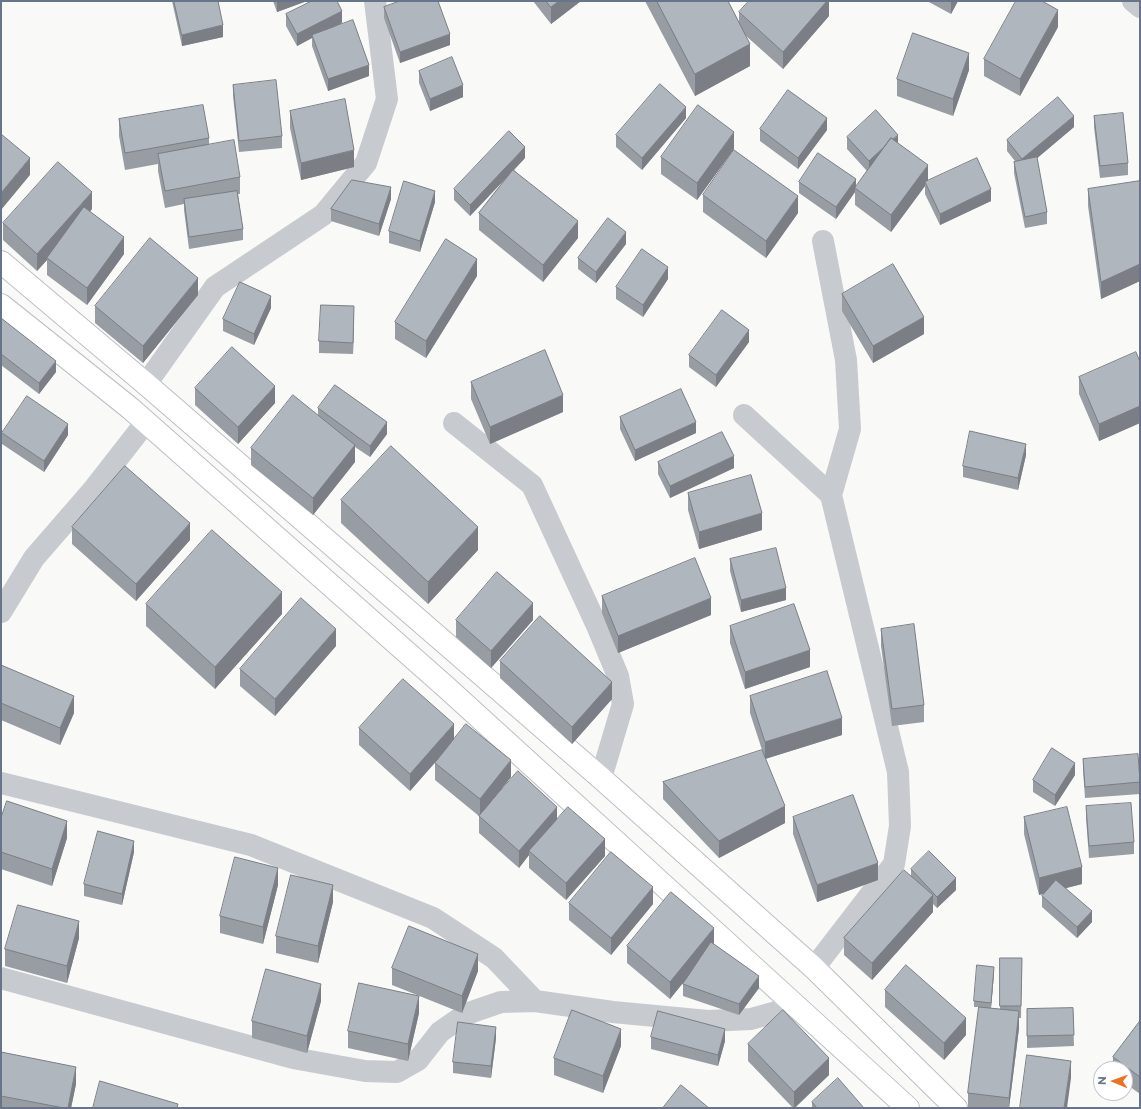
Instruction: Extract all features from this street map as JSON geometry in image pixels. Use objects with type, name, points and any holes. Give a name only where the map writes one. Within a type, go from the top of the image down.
[{"type":"street","points":[[146,384],[215,287],[323,214],[366,163],[387,99],[375,1]]},
{"type":"street","points":[[1133,1],[1140,7]]},
{"type":"street","points":[[814,968],[894,864],[900,826],[898,772],[831,495],[850,429],[846,360],[823,240]]},
{"type":"street","points":[[1,262],[146,384],[601,778],[814,968],[956,1108]]},
{"type":"street","points":[[1,305],[146,422],[448,688],[908,1108]]},
{"type":"street","points":[[744,415],[831,495]]},
{"type":"street","points":[[1,612],[34,558],[94,490],[146,422]]},
{"type":"street","points":[[454,423],[532,485],[613,662],[618,676],[623,704],[601,778]]},
{"type":"street","points":[[1,783],[251,845],[433,918],[494,958],[535,1001]]},
{"type":"street","points":[[1,978],[293,1058],[364,1071],[398,1072],[418,1060],[440,1032],[466,1014],[500,1002],[535,1001],[613,1012],[708,1021],[751,1019],[776,1012],[793,1003]]},
{"type":"building","points":[[174,1],[218,1],[223,25],[182,35]]},
{"type":"building","points":[[312,1],[337,1],[342,11],[297,34],[286,14]]},
{"type":"building","points":[[400,1],[438,1],[450,34],[400,52],[384,7]]},
{"type":"building","points":[[546,1],[559,1],[551,7]]},
{"type":"building","points":[[657,1],[728,1],[750,44],[695,74]]},
{"type":"building","points":[[749,1],[827,1],[783,52],[739,12]]},
{"type":"building","points":[[1016,1],[1042,1],[1058,10],[1020,79],[984,59]]},
{"type":"building","points":[[353,20],[369,65],[328,79],[312,35]]},
{"type":"building","points":[[913,33],[969,53],[953,99],[897,79]]},
{"type":"building","points":[[452,57],[463,85],[430,99],[419,71]]},
{"type":"building","points":[[276,80],[282,136],[239,141],[233,85]]},
{"type":"building","points":[[660,84],[686,107],[642,158],[616,135]]},
{"type":"building","points":[[788,90],[827,118],[798,158],[760,129]]},
{"type":"building","points":[[1058,97],[1074,116],[1022,159],[1007,140]]},
{"type":"building","points":[[345,99],[354,150],[301,163],[290,111]]},
{"type":"building","points":[[203,105],[209,138],[125,153],[119,119]]},
{"type":"building","points":[[698,105],[734,132],[697,183],[661,157]]},
{"type":"building","points":[[876,110],[898,135],[893,139],[891,138],[869,161],[847,137]]},
{"type":"building","points":[[1123,113],[1128,163],[1100,166],[1094,116]]},
{"type":"building","points":[[509,131],[525,147],[470,205],[454,189]]},
{"type":"building","points":[[1,134],[30,158],[1,193]]},
{"type":"building","points":[[891,138],[928,165],[891,215],[855,188]]},
{"type":"building","points":[[234,140],[240,177],[165,191],[158,154]]},
{"type":"building","points":[[734,150],[798,196],[766,241],[703,195]]},
{"type":"building","points":[[818,153],[856,179],[836,207],[799,182]]},
{"type":"building","points":[[1037,157],[1047,212],[1025,217],[1014,162]]},
{"type":"building","points":[[977,158],[991,189],[940,214],[925,182]]},
{"type":"building","points":[[58,162],[92,192],[37,254],[3,223]]},
{"type":"building","points":[[513,170],[578,221],[543,265],[479,213]]},
{"type":"building","points":[[352,180],[391,187],[379,224],[331,209]]},
{"type":"building","points":[[404,181],[435,191],[420,241],[389,231]]},
{"type":"building","points":[[1140,181],[1140,264],[1101,282],[1088,189]]},
{"type":"building","points":[[237,191],[243,229],[189,237],[184,199]]},
{"type":"building","points":[[84,207],[124,237],[87,288],[47,258]]},
{"type":"building","points":[[608,218],[626,232],[596,272],[578,258]]},
{"type":"building","points":[[150,238],[198,278],[143,346],[95,306]]},
{"type":"building","points":[[446,239],[477,259],[426,341],[395,322]]},
{"type":"building","points":[[642,249],[668,267],[643,305],[616,287]]},
{"type":"building","points":[[893,264],[924,317],[873,346],[842,294]]},
{"type":"building","points":[[240,282],[271,296],[254,334],[223,319]]},
{"type":"building","points":[[321,305],[354,306],[353,343],[319,341]]},
{"type":"building","points":[[722,310],[749,330],[716,375],[689,355]]},
{"type":"building","points":[[1,318],[56,361],[39,383],[1,354]]},
{"type":"building","points":[[232,347],[275,386],[238,427],[195,388]]},
{"type":"building","points":[[545,350],[563,395],[490,427],[471,382]]},
{"type":"building","points":[[1136,352],[1140,362],[1140,406],[1099,424],[1079,377]]},
{"type":"building","points":[[335,385],[387,422],[370,446],[318,408]]},
{"type":"building","points":[[681,389],[696,422],[635,450],[620,417]]},
{"type":"building","points":[[293,395],[355,445],[313,498],[251,448]]},
{"type":"building","points":[[27,396],[68,424],[44,461],[2,433]]},
{"type":"building","points":[[970,431],[1026,444],[1018,478],[963,466]]},
{"type":"building","points":[[722,432],[734,456],[670,486],[658,462]]},
{"type":"building","points":[[391,446],[478,527],[428,582],[341,500]]},
{"type":"building","points":[[125,466],[190,523],[136,584],[72,527]]},
{"type":"building","points":[[751,475],[762,513],[699,532],[688,493]]},
{"type":"building","points":[[212,530],[282,592],[215,667],[146,604]]},
{"type":"building","points":[[776,548],[786,588],[741,600],[730,559]]},
{"type":"building","points":[[695,558],[711,598],[618,636],[602,596]]},
{"type":"building","points":[[497,572],[533,603],[491,651],[456,620]]},
{"type":"building","points":[[301,598],[336,629],[275,699],[240,669]]},
{"type":"building","points":[[794,604],[810,650],[745,672],[730,626]]},
{"type":"building","points":[[540,616],[612,682],[572,727],[500,661]]},
{"type":"building","points":[[914,624],[924,705],[892,709],[881,629]]},
{"type":"building","points":[[1,665],[74,696],[60,728],[1,703]]},
{"type":"building","points":[[827,671],[842,718],[765,742],[750,696]]},
{"type":"building","points":[[403,679],[454,724],[410,774],[359,728]]},
{"type":"building","points":[[466,724],[511,760],[480,799],[435,763]]},
{"type":"building","points":[[1052,748],[1075,763],[1055,795],[1033,780]]},
{"type":"building","points":[[762,750],[785,806],[719,841],[663,782]]},
{"type":"building","points":[[1138,754],[1140,782],[1085,787],[1083,759]]},
{"type":"building","points":[[518,771],[557,807],[519,851],[479,816]]},
{"type":"building","points":[[853,795],[878,863],[817,885],[793,817]]},
{"type":"building","points":[[7,801],[67,821],[52,869],[1,852],[1,818]]},
{"type":"building","points":[[1131,803],[1134,842],[1089,846],[1086,806]]},
{"type":"building","points":[[568,807],[605,839],[566,883],[529,851]]},
{"type":"building","points":[[1067,807],[1082,867],[1039,878],[1024,817]]},
{"type":"building","points":[[98,831],[134,841],[122,894],[84,884]]},
{"type":"building","points":[[929,851],[956,878],[937,897],[911,869]]},
{"type":"building","points":[[611,852],[653,887],[611,938],[569,903]]},
{"type":"building","points":[[235,857],[278,868],[263,927],[220,916]]},
{"type":"building","points":[[904,870],[933,895],[872,963],[844,938]]},
{"type":"building","points":[[291,875],[333,885],[318,946],[276,936]]},
{"type":"building","points":[[1056,880],[1092,911],[1077,927],[1042,896]]},
{"type":"building","points":[[671,892],[714,928],[670,982],[627,946]]},
{"type":"building","points":[[18,905],[79,921],[67,966],[5,949]]},
{"type":"building","points":[[409,926],[478,954],[462,996],[392,968]]},
{"type":"building","points":[[711,942],[759,976],[739,1004],[683,984]]},
{"type":"building","points":[[1000,958],[1022,958],[1021,1006],[1000,1006]]},
{"type":"building","points":[[906,965],[966,1018],[944,1043],[885,990]]},
{"type":"building","points":[[977,965],[994,967],[991,1003],[974,1001]]},
{"type":"building","points":[[266,969],[321,984],[307,1036],[252,1021]]},
{"type":"building","points":[[359,983],[419,996],[408,1044],[348,1031]]},
{"type":"building","points":[[979,1007],[1019,1011],[1009,1098],[968,1093]]},
{"type":"building","points":[[1073,1008],[1074,1035],[1027,1036],[1027,1009]]},
{"type":"building","points":[[572,1010],[621,1029],[603,1076],[554,1058]]},
{"type":"building","points":[[783,1010],[829,1058],[794,1092],[748,1044]]},
{"type":"building","points":[[658,1011],[725,1029],[718,1055],[651,1037]]},
{"type":"building","points":[[1140,1021],[1140,1077],[1133,1072],[1133,1061],[1118,1061],[1113,1057]]},
{"type":"building","points":[[458,1022],[496,1027],[491,1066],[453,1062]]},
{"type":"building","points":[[1,1052],[76,1067],[68,1108],[1,1096]]},
{"type":"building","points":[[1027,1055],[1071,1061],[1064,1108],[1020,1108]]},
{"type":"building","points":[[838,1078],[864,1108],[817,1108],[812,1102]]},
{"type":"building","points":[[100,1081],[178,1104],[177,1108],[93,1108]]},
{"type":"building","points":[[681,1085],[709,1108],[663,1108]]}]
